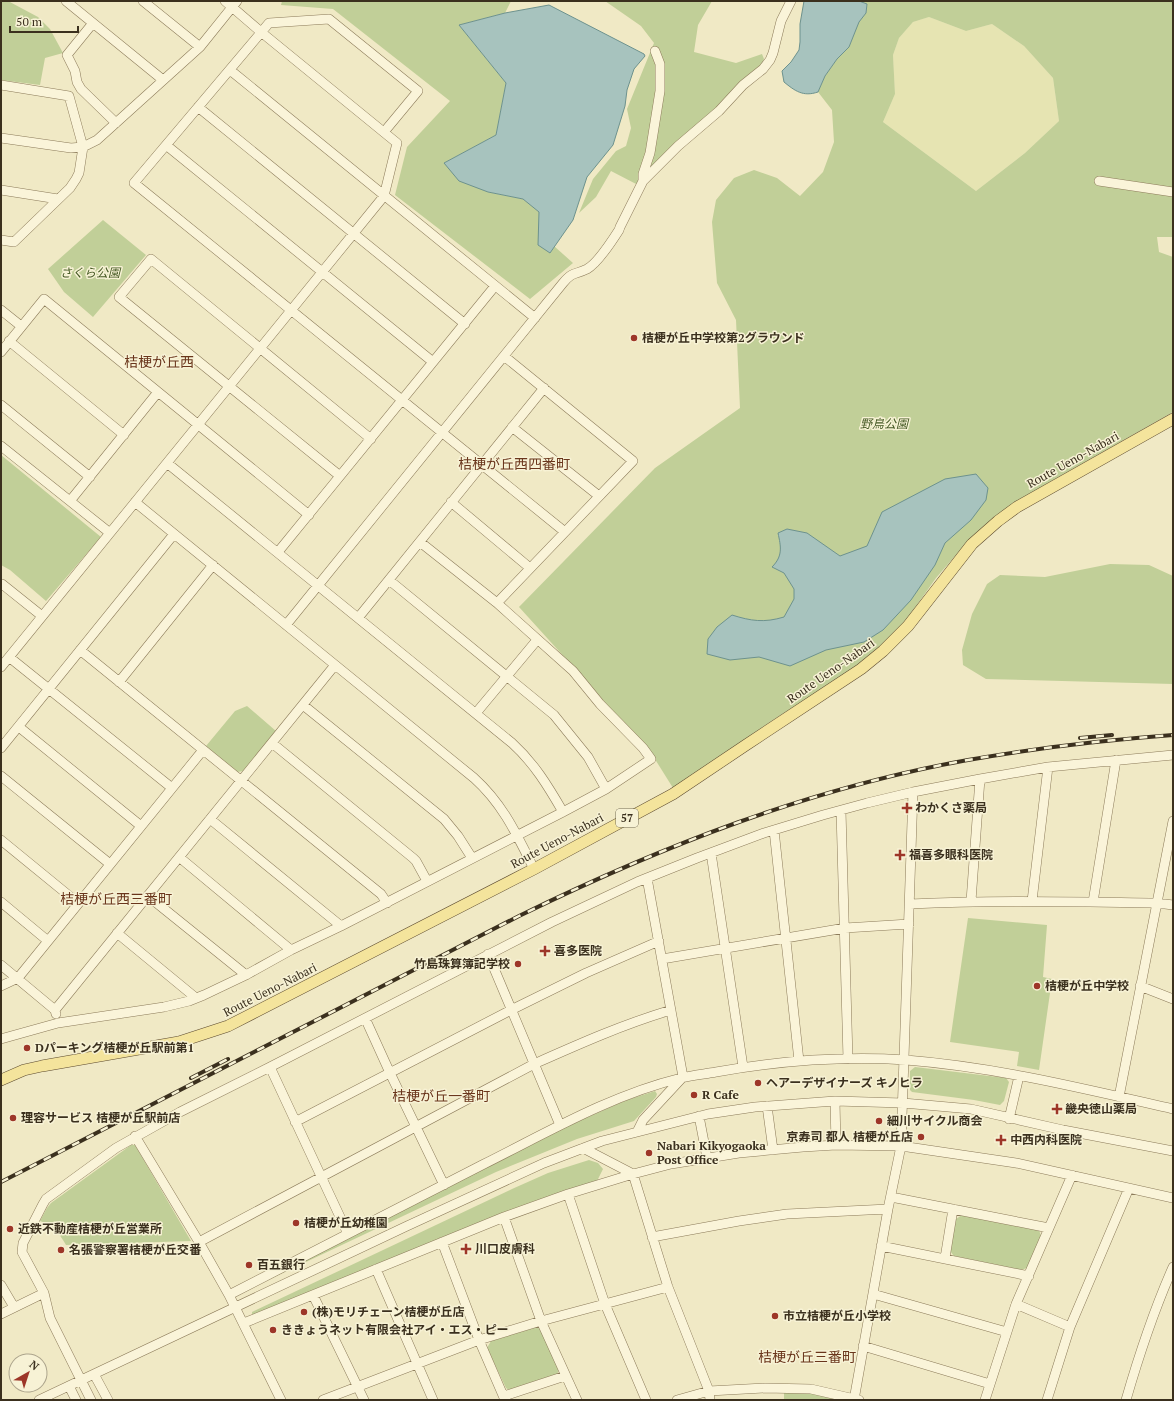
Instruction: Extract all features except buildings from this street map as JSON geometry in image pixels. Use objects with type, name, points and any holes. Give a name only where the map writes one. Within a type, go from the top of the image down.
[{"type":"main road","name":"Route Ueno-Nabari","points":[[1,1080],[24,1070],[179,1042],[228,1026],[534,869],[673,794],[861,669],[883,651],[901,633],[972,544],[998,520],[1017,507],[1173,419]]},
{"type":"street","points":[[66,1],[164,80]]},
{"type":"street","points":[[143,1],[200,47]]},
{"type":"street","points":[[286,625],[568,277],[572,274],[587,269],[604,252],[619,230],[643,181],[678,146],[720,111],[746,82],[763,69],[773,53],[780,21],[791,1]]},
{"type":"street","points":[[1,138],[71,148],[83,147],[97,140],[200,47],[231,3],[261,32],[397,144],[384,196],[1,667]]},
{"type":"street","points":[[384,132],[418,91],[329,19],[268,23],[134,183],[565,532]]},
{"type":"street","points":[[93,23],[67,55],[75,71],[77,82],[81,89],[116,123]]},
{"type":"street","points":[[643,181],[643,174],[650,153],[660,91],[660,64],[655,51]]},
{"type":"street","points":[[230,70],[535,318]]},
{"type":"street","points":[[1,86],[69,96],[83,147],[81,166],[76,179],[70,188],[14,242],[1,240]]},
{"type":"street","points":[[198,107],[465,324]]},
{"type":"street","points":[[166,145],[433,362]]},
{"type":"street","points":[[1099,181],[1173,192]]},
{"type":"street","points":[[1,190],[58,199]]},
{"type":"street","points":[[340,476],[119,297],[151,259],[371,439]]},
{"type":"street","points":[[278,552],[495,286]]},
{"type":"street","points":[[1,352],[44,299],[309,515]]},
{"type":"street","points":[[1,310],[21,326]]},
{"type":"street","points":[[10,341],[124,434]]},
{"type":"street","points":[[496,603],[633,461],[504,356]]},
{"type":"street","points":[[358,618],[544,388]]},
{"type":"street","points":[[70,502],[158,392]]},
{"type":"street","points":[[1,405],[90,476]]},
{"type":"street","points":[[512,427],[599,496]]},
{"type":"street","points":[[1,446],[110,533]]},
{"type":"street","points":[[167,463],[476,713],[526,757],[546,782],[562,812]]},
{"type":"street","points":[[135,502],[478,781],[490,793],[502,809],[534,869]]},
{"type":"street","points":[[451,502],[530,568]]},
{"type":"street","points":[[1,748],[174,534]]},
{"type":"street","points":[[1,1039],[58,1023],[164,1007],[196,998],[246,975],[291,950],[387,903],[606,789],[651,760],[643,748],[600,704],[573,671],[496,603],[420,542]]},
{"type":"street","points":[[118,682],[213,566]]},
{"type":"street","points":[[389,580],[544,706],[564,726],[588,757],[606,789]]},
{"type":"street","points":[[1,586],[2,584],[42,616]]},
{"type":"street","points":[[476,713],[537,640]]},
{"type":"street","points":[[80,650],[381,894],[387,903]]},
{"type":"street","points":[[9,657],[172,788]]},
{"type":"street","points":[[55,1010],[335,665]]},
{"type":"street","points":[[303,705],[444,819],[458,836],[472,858]]},
{"type":"street","points":[[19,727],[141,826]]},
{"type":"street","points":[[272,743],[413,858],[427,881]]},
{"type":"street","points":[[1,986],[18,978],[203,750]]},
{"type":"street","points":[[91,1400],[80,1381],[50,1318],[44,1293],[22,1252],[23,1243],[42,1204],[46,1199],[135,1136],[552,922],[647,878],[711,853],[774,830],[867,803],[913,792],[1048,767],[1173,755]]},
{"type":"street","points":[[1093,902],[1116,760]]},
{"type":"street","points":[[1032,900],[1048,767]]},
{"type":"street","points":[[1,776],[110,864]]},
{"type":"street","points":[[971,901],[980,779]]},
{"type":"street","points":[[677,1400],[765,1388],[811,1389],[856,1399],[863,1346],[901,1146],[913,792]]},
{"type":"street","points":[[841,811],[848,1059]]},
{"type":"street","points":[[210,819],[341,926]]},
{"type":"street","points":[[1119,1097],[1173,821]]},
{"type":"street","points":[[774,830],[799,1061]]},
{"type":"street","points":[[1,840],[78,903]]},
{"type":"street","points":[[711,853],[743,1067]]},
{"type":"street","points":[[179,857],[291,950]]},
{"type":"street","points":[[647,878],[683,1078]]},
{"type":"street","points":[[148,896],[246,975]]},
{"type":"street","points":[[910,904],[1032,900],[1157,903],[1173,906]]},
{"type":"street","points":[[1,902],[48,941]]},
{"type":"street","points":[[662,959],[845,928],[909,924]]},
{"type":"street","points":[[117,933],[196,998]]},
{"type":"street","points":[[295,1122],[511,1010],[586,973],[659,941]]},
{"type":"street","points":[[488,954],[560,1125]]},
{"type":"street","points":[[1,965],[55,1010],[58,1023]]},
{"type":"street","points":[[1140,986],[1173,999]]},
{"type":"street","points":[[199,1242],[534,1064],[586,1040],[671,1010]]},
{"type":"street","points":[[365,1018],[444,1185]]},
{"type":"street","points":[[229,1295],[582,1114],[615,1100],[683,1078],[743,1067],[799,1061],[848,1059],[904,1060],[959,1066],[1018,1076],[1173,1109]]},
{"type":"street","points":[[270,1067],[348,1234]]},
{"type":"street","points":[[1009,1119],[1018,1076]]},
{"type":"street","points":[[637,1132],[643,1120],[683,1078]]},
{"type":"street","points":[[835,1101],[836,1145]]},
{"type":"street","points":[[39,1400],[498,1183],[544,1163],[602,1141],[708,1114],[767,1106],[835,1101],[903,1103],[971,1110],[1009,1119],[1173,1151]]},
{"type":"street","points":[[767,1106],[773,1150]]},
{"type":"street","points":[[699,1116],[707,1158]]},
{"type":"street","points":[[135,1136],[236,1307],[281,1400]]},
{"type":"street","points":[[244,1324],[504,1217],[568,1194],[671,1164],[707,1158],[773,1150],[836,1145],[901,1146],[1016,1163],[1173,1198]]},
{"type":"street","points":[[582,1148],[633,1174],[668,1286],[710,1396]]},
{"type":"street","points":[[985,1400],[1016,1304],[1072,1175]]},
{"type":"street","points":[[1047,1400],[1070,1327],[1129,1188]]},
{"type":"street","points":[[568,1194],[605,1304],[646,1400]]},
{"type":"street","points":[[891,1198],[1049,1228]]},
{"type":"street","points":[[944,1258],[953,1209]]},
{"type":"street","points":[[652,1237],[786,1214],[888,1210]]},
{"type":"street","points":[[504,1217],[542,1321],[565,1376],[577,1400]]},
{"type":"street","points":[[442,1242],[479,1340],[504,1398],[565,1376]]},
{"type":"street","points":[[882,1246],[1029,1276]]},
{"type":"street","points":[[1126,1400],[1133,1375],[1162,1293],[1173,1267]]},
{"type":"street","points":[[376,1269],[433,1400]]},
{"type":"street","points":[[1,1285],[4,1295],[14,1307]]},
{"type":"street","points":[[323,1400],[479,1340],[668,1286]]},
{"type":"street","points":[[1,1314],[44,1293]]},
{"type":"street","points":[[873,1294],[1007,1332]]},
{"type":"street","points":[[313,1295],[364,1400]]},
{"type":"street","points":[[1016,1304],[1070,1327]]},
{"type":"street","points":[[863,1346],[990,1384]]},
{"type":"street","points":[[94,1374],[108,1400]]},
{"type":"street","points":[[69,1386],[76,1400]]},
{"type":"shaded area","points":[[929,17],[966,31],[992,24],[1024,46],[1053,78],[1059,121],[1025,153],[976,191],[883,122],[895,94],[893,55],[899,38],[913,22]]},
{"type":"green space","points":[[1,1],[8,1],[38,17],[50,29],[63,53],[45,58],[40,85],[1,80]]},
{"type":"green space","points":[[282,1],[511,1],[505,13],[459,25],[506,83],[496,135],[444,163],[488,192],[523,199],[540,212],[550,253],[554,246],[573,263],[530,299],[395,195],[407,147],[450,101],[333,9],[281,5]]},
{"type":"green space","points":[[605,1],[712,1],[698,25],[694,52],[736,63],[762,54],[764,59],[761,67],[742,80],[720,107],[638,185],[611,171],[596,197],[579,213],[593,179],[616,151],[626,146],[631,128],[627,109],[654,43],[641,26]]},
{"type":"green space","name":"野鳥公園","points":[[859,1],[1173,1],[1173,237],[1157,237],[1159,252],[1173,257],[1173,412],[1046,484],[968,541],[936,578],[909,616],[891,637],[870,656],[840,678],[776,718],[673,788],[653,756],[519,607],[655,468],[740,408],[736,320],[717,283],[712,222],[716,200],[734,178],[754,170],[777,178],[800,196],[823,172],[834,142],[832,110],[818,92],[825,76],[837,59],[849,47],[859,21],[866,13],[867,4]],"holes":[[[929,17],[966,31],[992,24],[1024,46],[1053,78],[1059,121],[1025,153],[976,191],[883,122],[895,94],[893,55],[899,38],[913,22]]]},
{"type":"green space","name":"さくら公園","points":[[103,220],[146,255],[93,317],[64,292],[48,269]]},
{"type":"green space","points":[[1,455],[101,537],[46,601],[10,570],[1,565]]},
{"type":"green space","points":[[1110,564],[1149,565],[1173,576],[1173,684],[986,679],[963,665],[962,650],[972,614],[987,584],[1000,575],[1045,577]]},
{"type":"green space","points":[[247,706],[276,731],[244,771],[237,772],[206,746],[235,711]]},
{"type":"green space","points":[[968,918],[1047,925],[1043,977],[1052,979],[1039,1070],[1017,1066],[1019,1052],[950,1042]]},
{"type":"green space","points":[[915,1067],[1006,1078],[1009,1082],[1004,1101],[1000,1105],[912,1092],[910,1090],[910,1071]]},
{"type":"green space","points":[[655,1091],[657,1094],[656,1097],[634,1121],[577,1139],[496,1172],[251,1288],[572,1124],[627,1100]]},
{"type":"green space","points":[[131,1145],[135,1145],[191,1241],[66,1245],[55,1230],[49,1225],[40,1221],[47,1208],[51,1203]]},
{"type":"green space","points":[[589,1160],[598,1163],[603,1169],[597,1181],[252,1315],[252,1312],[512,1189],[548,1173]]},
{"type":"green space","points":[[962,1215],[1039,1230],[1041,1236],[1027,1268],[1021,1270],[954,1256],[950,1251],[956,1219]]},
{"type":"green space","points":[[537,1327],[541,1330],[559,1370],[556,1376],[511,1391],[506,1388],[487,1348],[491,1341]]},
{"type":"green space","points":[[784,1391],[816,1394],[840,1400],[784,1400]]},
{"type":"water","points":[[804,1],[859,1],[867,4],[866,13],[859,22],[849,47],[837,59],[825,76],[818,92],[808,94],[792,88],[784,82],[782,71],[791,62],[799,50],[800,24]]},
{"type":"water","points":[[549,5],[644,54],[645,56],[634,69],[613,145],[587,177],[573,220],[550,253],[538,245],[539,212],[523,199],[488,192],[459,181],[444,163],[496,135],[506,83],[459,25],[505,13]]},
{"type":"water","points":[[976,474],[988,488],[986,500],[971,520],[945,543],[935,565],[911,600],[883,630],[864,642],[826,650],[790,666],[759,657],[730,660],[707,654],[708,639],[717,627],[732,615],[745,619],[764,621],[784,617],[794,599],[794,589],[784,573],[772,567],[780,555],[778,533],[787,529],[807,533],[840,556],[867,546],[882,512],[945,479]]},
{"type":"railway","points":[[1080,738],[1112,735]]},
{"type":"railway","points":[[1,1182],[519,916],[627,866],[738,822],[852,786],[968,760],[1045,748],[1173,735]]},
{"type":"railway","points":[[191,1078],[228,1059]]},
{"type":"place","name":"桔梗が丘中学校第2グラウンド","points":[[634,338]]},
{"type":"place","name":"わかくさ薬局","points":[[907,808]]},
{"type":"place","name":"福喜多眼科医院","points":[[900,855]]},
{"type":"place","name":"喜多医院","points":[[545,951]]},
{"type":"place","name":"竹島珠算簿記学校","points":[[518,964]]},
{"type":"place","name":"桔梗が丘中学校","points":[[1037,986]]},
{"type":"place","name":"Dパーキング桔梗が丘駅前第1","points":[[27,1048]]},
{"type":"place","name":"ヘアーデザイナーズ キノヒラ","points":[[758,1083]]},
{"type":"place","name":"R Cafe","points":[[694,1095]]},
{"type":"place","name":"畿央徳山薬局","points":[[1057,1109]]},
{"type":"place","name":"理容サービス 桔梗が丘駅前店","points":[[13,1118]]},
{"type":"place","name":"細川サイクル商会","points":[[879,1121]]},
{"type":"place","name":"京寿司 都人 桔梗が丘店","points":[[921,1137]]},
{"type":"place","name":"中西内科医院","points":[[1001,1140]]},
{"type":"place","name":"Nabari Kikyogaoka Post Office","points":[[649,1153]]},
{"type":"place","name":"桔梗が丘幼稚園","points":[[296,1223]]},
{"type":"place","name":"近鉄不動産桔梗が丘営業所","points":[[10,1229]]},
{"type":"place","name":"川口皮膚科","points":[[466,1249]]},
{"type":"place","name":"名張警察署桔梗が丘交番","points":[[61,1250]]},
{"type":"place","name":"百五銀行","points":[[249,1265]]},
{"type":"place","name":"(株)モリチェーン桔梗が丘店","points":[[304,1312]]},
{"type":"place","name":"市立桔梗が丘小学校","points":[[775,1316]]},
{"type":"place","name":"ききょうネット有限会社アイ・エス・ピー","points":[[273,1330]]},
{"type":"district","name":"桔梗が丘西","points":[[159,362]]},
{"type":"district","name":"桔梗が丘西四番町","points":[[514,464]]},
{"type":"district","name":"桔梗が丘西三番町","points":[[116,899]]},
{"type":"district","name":"桔梗が丘一番町","points":[[441,1096]]},
{"type":"district","name":"桔梗が丘三番町","points":[[807,1357]]}]
